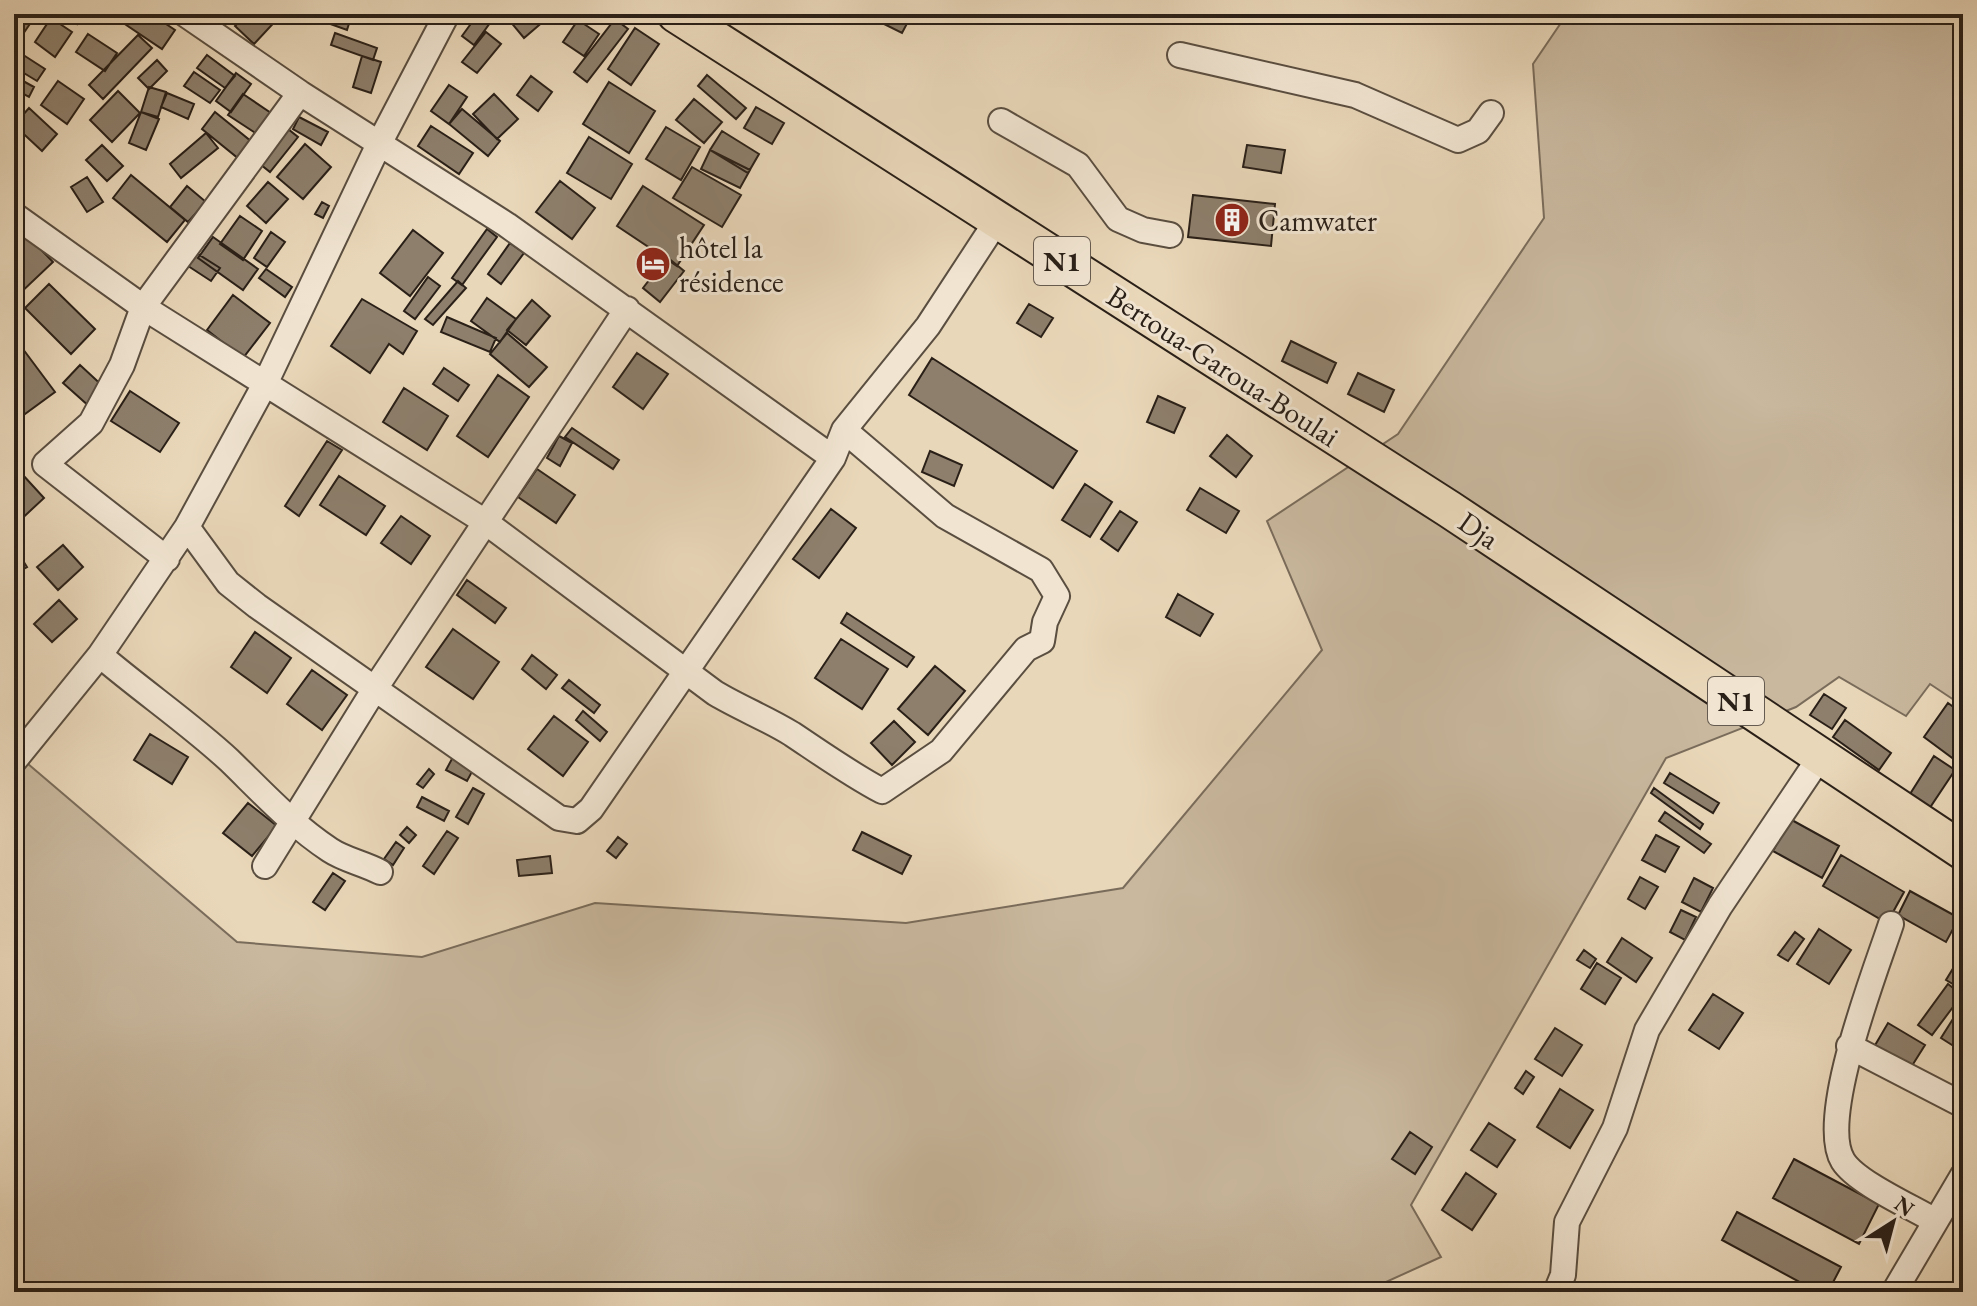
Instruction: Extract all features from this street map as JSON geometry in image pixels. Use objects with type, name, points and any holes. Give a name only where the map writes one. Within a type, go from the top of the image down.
[{"type":"highway","name":"Bertoua-Garoua-Boulai","points":[[676,14],[1449,509]]},
{"type":"highway","name":"Dja","points":[[1449,509],[1820,757]]},
{"type":"highway","name":"N1","points":[[1820,757],[1963,851]]},
{"type":"street","points":[[185,14],[300,93],[507,225],[833,458]]},
{"type":"street","points":[[14,761],[100,655],[187,527],[265,384],[379,144],[447,14]]},
{"type":"street","points":[[1180,55],[1355,95],[1458,140],[1478,131],[1491,113]]},
{"type":"street","points":[[167,559],[45,464],[91,423],[104,405],[143,307],[300,93]]},
{"type":"street","points":[[1001,121],[1078,165],[1118,219],[1143,230],[1170,235]]},
{"type":"street","points":[[14,215],[143,307],[484,521],[749,714],[789,732],[846,773],[882,791],[941,751],[1026,649],[1042,641],[1045,622],[1057,596],[1041,570],[945,516],[844,430]]},
{"type":"street","points":[[187,527],[228,583],[374,690],[559,818],[577,821],[591,809],[684,669],[833,458],[844,430],[928,326],[998,219]]},
{"type":"street","points":[[265,866],[374,690],[627,309]]},
{"type":"street","points":[[100,655],[229,760],[256,790],[293,820],[343,858],[358,860],[380,872]]},
{"type":"street","points":[[1556,1292],[1563,1275],[1567,1222],[1615,1128],[1647,1030],[1720,906],[1820,757]]},
{"type":"street","points":[[1891,924],[1849,1046],[1839,1110],[1842,1159],[1853,1171],[1935,1221]]},
{"type":"street","points":[[1849,1046],[1963,1105]]},
{"type":"street","points":[[1894,1292],[1963,1175]]},
{"type":"shaded area","points":[[1567,14],[1928,14],[1963,27],[1963,706],[1930,684],[1906,716],[1839,677],[1796,707],[1666,758],[1411,1205],[1441,1257],[1364,1292],[14,1292],[14,752],[237,942],[422,957],[595,903],[906,923],[1123,888],[1322,650],[1267,521],[1398,434],[1544,218],[1533,64]]},
{"type":"building","points":[[14,14],[36,15],[19,40],[14,37]]},
{"type":"building","points":[[57,14],[81,14],[77,24]]},
{"type":"building","points":[[110,14],[151,14],[175,30],[162,49]]},
{"type":"building","points":[[247,14],[282,14],[254,44],[235,26]]},
{"type":"building","points":[[327,14],[352,14],[347,30],[325,22]]},
{"type":"building","points":[[478,14],[495,16],[474,45],[462,36]]},
{"type":"building","points":[[504,14],[552,14],[524,38]]},
{"type":"building","points":[[872,14],[912,14],[902,33],[870,17]]},
{"type":"building","points":[[1510,14],[1540,14],[1538,22]]},
{"type":"building","points":[[51,18],[72,32],[55,57],[35,42]]},
{"type":"building","points":[[615,19],[628,29],[587,82],[574,72]]},
{"type":"building","points":[[578,20],[599,34],[584,56],[563,42]]},
{"type":"building","points":[[635,28],[659,44],[631,85],[608,69]]},
{"type":"building","points":[[486,32],[501,44],[477,73],[462,62]]},
{"type":"building","points":[[335,33],[377,48],[373,60],[331,45]]},
{"type":"building","points":[[88,34],[117,53],[105,71],[76,52]]},
{"type":"building","points":[[138,35],[152,48],[103,99],[89,85]]},
{"type":"building","points":[[14,49],[45,69],[37,81],[14,67]]},
{"type":"building","points":[[207,55],[235,76],[225,88],[197,68]]},
{"type":"building","points":[[362,56],[381,62],[371,93],[353,87]]},
{"type":"building","points":[[157,60],[167,71],[149,89],[138,78]]},
{"type":"building","points":[[194,72],[220,90],[210,103],[184,86]]},
{"type":"building","points":[[236,73],[251,84],[231,112],[216,101]]},
{"type":"building","points":[[707,75],[746,108],[736,119],[698,86]]},
{"type":"building","points":[[14,76],[34,87],[29,97],[14,89]]},
{"type":"building","points":[[531,76],[552,92],[538,111],[517,95]]},
{"type":"building","points":[[58,81],[84,99],[67,124],[41,105]]},
{"type":"building","points":[[609,82],[655,111],[629,153],[583,124]]},
{"type":"building","points":[[449,85],[467,97],[449,124],[431,111]]},
{"type":"building","points":[[149,87],[166,92],[158,117],[141,112]]},
{"type":"building","points":[[118,91],[140,113],[112,142],[90,120]]},
{"type":"building","points":[[167,93],[194,104],[188,119],[161,107]]},
{"type":"building","points":[[243,94],[271,113],[257,134],[228,115]]},
{"type":"building","points":[[494,94],[518,119],[497,139],[473,114]]},
{"type":"building","points":[[694,99],[722,122],[704,143],[676,120]]},
{"type":"building","points":[[756,107],[784,123],[772,144],[744,128]]},
{"type":"building","points":[[29,108],[57,134],[42,151],[14,125]]},
{"type":"building","points":[[462,109],[500,141],[488,156],[449,124]]},
{"type":"building","points":[[141,112],[159,119],[146,150],[129,143]]},
{"type":"building","points":[[215,112],[252,142],[239,159],[202,129]]},
{"type":"building","points":[[299,117],[328,132],[321,145],[293,129]]},
{"type":"building","points":[[283,125],[298,137],[270,172],[255,160]]},
{"type":"building","points":[[431,126],[473,153],[459,174],[418,146]]},
{"type":"building","points":[[666,127],[700,147],[681,180],[646,159]]},
{"type":"building","points":[[722,131],[759,154],[748,173],[710,150]]},
{"type":"building","points":[[206,133],[218,148],[181,178],[170,164]]},
{"type":"building","points":[[589,137],[632,164],[611,199],[567,173]]},
{"type":"building","points":[[305,144],[331,167],[303,199],[277,177]]},
{"type":"building","points":[[102,145],[123,166],[107,181],[86,160]]},
{"type":"building","points":[[1247,145],[1285,150],[1281,173],[1243,167]]},
{"type":"building","points":[[710,150],[750,170],[740,188],[701,169]]},
{"type":"building","points":[[692,167],[741,195],[722,227],[673,198]]},
{"type":"building","points":[[131,175],[185,220],[167,242],[113,198]]},
{"type":"building","points":[[87,177],[103,202],[87,212],[71,187]]},
{"type":"building","points":[[560,181],[595,208],[572,239],[536,212]]},
{"type":"building","points":[[268,182],[288,199],[266,223],[247,206]]},
{"type":"building","points":[[187,186],[206,202],[188,222],[170,207]]},
{"type":"building","points":[[643,186],[704,225],[677,266],[617,226]]},
{"type":"building","name":"Camwater","points":[[1193,195],[1275,204],[1271,246],[1188,237]]},
{"type":"building","points":[[322,202],[329,206],[323,218],[315,214]]},
{"type":"building","points":[[240,216],[262,231],[243,260],[220,244]]},
{"type":"building","points":[[487,229],[497,237],[462,285],[452,278]]},
{"type":"building","points":[[22,230],[53,262],[14,299],[14,238]]},
{"type":"building","points":[[413,230],[443,253],[410,296],[380,273]]},
{"type":"building","points":[[271,232],[285,242],[267,267],[254,258]]},
{"type":"building","points":[[213,237],[258,269],[243,290],[198,258]]},
{"type":"building","points":[[510,243],[524,253],[501,284],[488,274]]},
{"type":"building","points":[[190,249],[220,268],[211,281],[182,262]]},
{"type":"building","points":[[667,257],[684,271],[660,302],[643,288]]},
{"type":"building","points":[[266,269],[292,287],[285,297],[259,278]]},
{"type":"building","points":[[428,277],[440,286],[415,319],[404,311]]},
{"type":"building","points":[[458,281],[466,288],[433,325],[425,319]]},
{"type":"building","points":[[49,284],[95,329],[71,354],[25,308]]},
{"type":"building","points":[[233,295],[270,323],[243,358],[207,330]]},
{"type":"building","points":[[487,298],[516,319],[500,342],[471,321]]},
{"type":"building","points":[[362,299],[417,331],[403,354],[389,344],[370,373],[331,346]]},
{"type":"building","points":[[532,300],[550,316],[526,345],[507,330]]},
{"type":"building","points":[[1029,304],[1053,318],[1041,337],[1017,323]]},
{"type":"building","points":[[447,317],[496,338],[490,352],[441,332]]},
{"type":"building","points":[[507,333],[547,367],[529,387],[490,354]]},
{"type":"building","points":[[14,337],[55,392],[14,422]]},
{"type":"building","points":[[1291,341],[1336,363],[1327,383],[1282,361]]},
{"type":"building","points":[[637,353],[668,374],[643,409],[613,387]]},
{"type":"building","points":[[932,358],[1077,451],[1053,488],[909,395]]},
{"type":"building","points":[[80,365],[106,389],[90,407],[63,383]]},
{"type":"building","points":[[444,368],[469,385],[458,401],[433,384]]},
{"type":"building","points":[[1358,373],[1394,390],[1384,412],[1348,394]]},
{"type":"building","points":[[498,375],[529,397],[488,457],[457,436]]},
{"type":"building","points":[[404,388],[448,416],[427,450],[383,422]]},
{"type":"building","points":[[130,391],[179,423],[160,452],[111,421]]},
{"type":"building","points":[[1158,396],[1185,408],[1174,433],[1147,422]]},
{"type":"building","points":[[572,428],[619,460],[613,469],[565,437]]},
{"type":"building","points":[[1227,435],[1252,456],[1236,477],[1210,456]]},
{"type":"building","points":[[559,436],[572,443],[560,466],[547,458]]},
{"type":"building","points":[[327,441],[342,450],[299,516],[285,506]]},
{"type":"building","points":[[930,451],[962,465],[954,486],[922,472]]},
{"type":"building","points":[[537,469],[575,495],[556,523],[518,497]]},
{"type":"building","points":[[22,474],[44,498],[16,524],[14,482]]},
{"type":"building","points":[[339,476],[385,506],[366,535],[320,505]]},
{"type":"building","points":[[1085,484],[1112,502],[1090,537],[1062,520]]},
{"type":"building","points":[[1200,488],[1239,511],[1226,533],[1187,510]]},
{"type":"building","points":[[831,509],[856,528],[819,578],[793,559]]},
{"type":"building","points":[[1120,511],[1137,522],[1118,551],[1101,539]]},
{"type":"building","points":[[401,516],[430,536],[411,564],[381,543]]},
{"type":"building","points":[[63,545],[83,567],[58,590],[37,567]]},
{"type":"building","points":[[14,546],[27,567],[14,574]]},
{"type":"building","points":[[467,580],[506,608],[495,623],[457,595]]},
{"type":"building","points":[[1178,594],[1213,614],[1200,636],[1166,617]]},
{"type":"building","points":[[59,600],[77,619],[52,642],[34,624]]},
{"type":"building","points":[[847,613],[914,657],[907,667],[841,623]]},
{"type":"building","points":[[453,629],[499,662],[473,699],[426,667]]},
{"type":"building","points":[[255,632],[291,658],[267,693],[231,667]]},
{"type":"building","points":[[841,639],[888,669],[862,709],[815,678]]},
{"type":"building","points":[[532,655],[557,675],[546,689],[522,669]]},
{"type":"building","points":[[935,666],[965,691],[928,735],[898,709]]},
{"type":"building","points":[[312,670],[347,695],[322,730],[287,704]]},
{"type":"building","points":[[569,680],[600,705],[594,713],[562,688]]},
{"type":"building","points":[[1824,694],[1846,708],[1832,729],[1810,715]]},
{"type":"building","points":[[1948,703],[1963,714],[1963,766],[1924,737]]},
{"type":"building","points":[[583,711],[607,732],[600,741],[576,720]]},
{"type":"building","points":[[554,716],[588,742],[563,776],[528,749]]},
{"type":"building","points":[[1845,720],[1891,753],[1879,770],[1833,737]]},
{"type":"building","points":[[894,721],[915,742],[892,765],[871,743]]},
{"type":"building","points":[[150,734],[188,757],[172,784],[134,760]]},
{"type":"building","points":[[1934,756],[1955,770],[1925,815],[1905,802]]},
{"type":"building","points":[[453,757],[474,768],[467,781],[446,770]]},
{"type":"building","points":[[429,769],[434,774],[423,788],[417,784]]},
{"type":"building","points":[[1670,773],[1719,803],[1713,813],[1664,783]]},
{"type":"building","points":[[473,788],[484,794],[468,824],[456,817]]},
{"type":"building","points":[[1654,788],[1703,824],[1700,829],[1651,793]]},
{"type":"building","points":[[422,797],[449,811],[444,821],[417,807]]},
{"type":"building","points":[[248,803],[277,826],[252,856],[223,833]]},
{"type":"building","points":[[1665,812],[1711,844],[1704,853],[1659,821]]},
{"type":"building","points":[[1790,819],[1839,846],[1822,878],[1773,851]]},
{"type":"building","points":[[407,827],[416,835],[409,843],[400,835]]},
{"type":"building","points":[[447,831],[458,838],[434,874],[423,866]]},
{"type":"building","points":[[862,832],[911,856],[902,874],[853,850]]},
{"type":"building","points":[[1656,835],[1679,847],[1665,872],[1642,860]]},
{"type":"building","points":[[618,837],[627,844],[616,858],[607,851]]},
{"type":"building","points":[[396,842],[404,848],[393,865],[384,859]]},
{"type":"building","points":[[1841,855],[1904,892],[1887,923],[1823,886]]},
{"type":"building","points":[[550,856],[552,873],[519,876],[517,860]]},
{"type":"building","points":[[333,873],[345,881],[325,910],[313,902]]},
{"type":"building","points":[[1640,877],[1658,887],[1645,909],[1628,899]]},
{"type":"building","points":[[1694,878],[1713,888],[1701,912],[1682,902]]},
{"type":"building","points":[[1910,891],[1959,918],[1946,942],[1898,915]]},
{"type":"building","points":[[1681,910],[1696,917],[1685,940],[1670,932]]},
{"type":"building","points":[[1819,929],[1851,950],[1829,984],[1797,964]]},
{"type":"building","points":[[1795,932],[1804,939],[1788,961],[1778,955]]},
{"type":"building","points":[[1622,938],[1652,958],[1636,982],[1607,962]]},
{"type":"building","points":[[1584,950],[1596,959],[1590,968],[1577,960]]},
{"type":"building","points":[[1963,952],[1963,990],[1946,980]]},
{"type":"building","points":[[1597,963],[1621,978],[1605,1004],[1581,989]]},
{"type":"building","points":[[1948,984],[1962,995],[1932,1035],[1918,1025]]},
{"type":"building","points":[[1713,994],[1743,1013],[1719,1049],[1689,1030]]},
{"type":"building","points":[[1963,1003],[1963,1052],[1941,1038]]},
{"type":"building","points":[[1888,1023],[1925,1045],[1910,1069],[1874,1047]]},
{"type":"building","points":[[1555,1028],[1582,1045],[1562,1076],[1535,1059]]},
{"type":"building","points":[[1526,1071],[1534,1077],[1523,1094],[1515,1088]]},
{"type":"building","points":[[1560,1089],[1593,1110],[1570,1148],[1537,1127]]},
{"type":"building","points":[[1489,1123],[1515,1140],[1497,1167],[1471,1150]]},
{"type":"building","points":[[1410,1132],[1432,1147],[1415,1174],[1392,1159]]},
{"type":"building","points":[[1794,1159],[1879,1204],[1859,1244],[1773,1198]]},
{"type":"building","points":[[1466,1173],[1496,1194],[1472,1230],[1442,1210]]},
{"type":"building","points":[[1737,1212],[1841,1267],[1828,1292],[1818,1292],[1722,1240]]},
{"type":"place","name":"Camwater","points":[[1232,220]]},
{"type":"place","name":"hôtel la résidence","points":[[653,264]]}]
